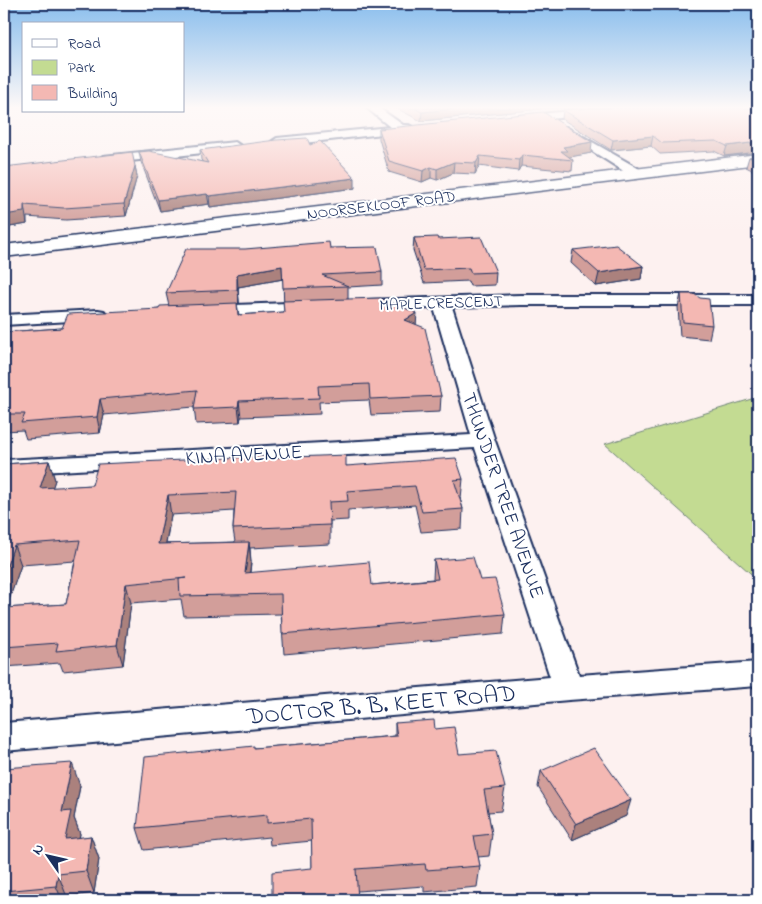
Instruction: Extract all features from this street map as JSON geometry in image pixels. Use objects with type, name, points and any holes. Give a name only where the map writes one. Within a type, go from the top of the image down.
[{"type":"street","points":[[89,162],[197,150]]},
{"type":"street","points":[[599,150],[638,174]]},
{"type":"street","name":"NOORSEKLOOF ROAD","points":[[4,251],[758,159]]},
{"type":"street","name":"MAPLE CRESCENT","points":[[352,305],[441,302],[758,300]]},
{"type":"street","name":"THUNDER TREE AVENUE","points":[[441,302],[484,441],[570,688]]},
{"type":"street","points":[[194,311],[332,306]]},
{"type":"street","points":[[4,320],[114,314]]},
{"type":"street","name":"KINA AVENUE","points":[[4,467],[484,441]]},
{"type":"street","name":"DOCTOR B. B. KEET ROAD","points":[[4,738],[570,688],[758,674]]},
{"type":"green space","points":[[758,397],[758,580],[605,444]]},
{"type":"building","points":[[200,150],[329,150],[355,178],[209,196],[207,194],[158,200],[139,152],[149,151],[208,163]]},
{"type":"building","points":[[386,150],[566,150],[561,151],[573,160],[522,155],[519,160],[480,156],[476,163],[454,162],[437,169],[431,167],[423,171],[389,161]]},
{"type":"building","points":[[132,152],[135,166],[124,204],[64,208],[24,205],[24,212],[4,215],[4,167]]},
{"type":"building","points":[[758,155],[758,161],[749,157]]},
{"type":"building","points":[[437,237],[438,239],[481,237],[496,272],[471,273],[469,268],[424,270],[414,238]]},
{"type":"building","points":[[329,242],[330,248],[377,247],[382,272],[322,275],[348,286],[283,288],[282,266],[237,274],[237,290],[166,293],[186,249],[245,249]]},
{"type":"building","points":[[616,245],[643,266],[599,273],[573,250]]},
{"type":"building","points":[[681,294],[694,294],[700,298],[709,299],[712,325],[683,322]]},
{"type":"building","points":[[380,298],[417,313],[405,320],[425,328],[441,396],[370,399],[369,384],[318,386],[319,398],[239,401],[238,407],[194,409],[197,390],[100,399],[97,417],[21,423],[25,414],[4,414],[4,332],[62,328],[68,314],[159,309],[160,306],[237,303],[238,315],[284,312],[283,301]]},
{"type":"building","points":[[346,455],[346,466],[456,458],[463,479],[454,480],[463,509],[422,512],[415,486],[347,491],[348,501],[329,502],[330,525],[233,529],[236,492],[168,495],[158,544],[249,542],[245,573],[369,562],[372,585],[438,579],[434,560],[473,557],[480,580],[495,579],[505,614],[282,634],[281,594],[180,596],[179,579],[186,578],[126,584],[117,645],[56,651],[58,643],[4,647],[4,608],[66,604],[80,540],[14,545],[4,574],[4,464],[49,461],[40,488],[92,485],[98,464],[267,456],[267,458]]},
{"type":"building","points":[[434,720],[435,729],[454,727],[459,754],[496,751],[505,788],[484,790],[492,834],[474,836],[480,866],[426,870],[425,864],[356,869],[358,900],[272,900],[272,872],[312,868],[311,819],[267,823],[267,815],[137,828],[145,757],[254,746],[254,748],[397,736],[395,723]]},
{"type":"building","points":[[594,748],[631,800],[576,824],[541,771]]},
{"type":"building","points":[[72,763],[62,812],[71,811],[65,839],[91,836],[86,871],[58,874],[56,886],[4,891],[4,768]]}]
